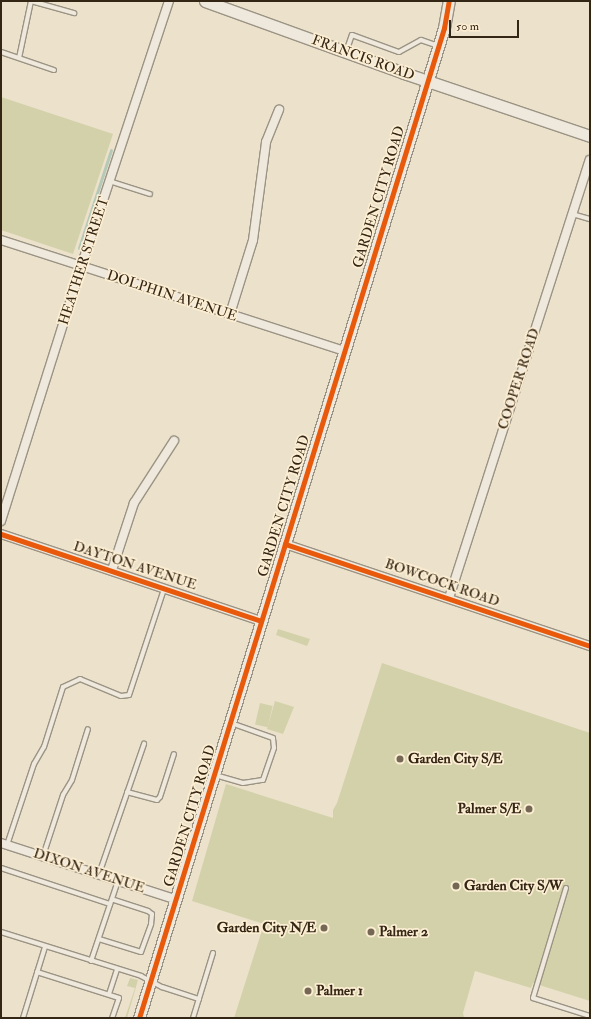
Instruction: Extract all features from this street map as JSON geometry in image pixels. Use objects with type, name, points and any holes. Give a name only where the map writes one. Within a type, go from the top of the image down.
[{"type":"street","name":"HEATHER STREET","points":[[1,521],[81,266],[169,1]]},
{"type":"street","name":"FRANCIS ROAD","points":[[205,1],[427,81],[590,136]]},
{"type":"street","name":"GARDEN CITY ROAD","points":[[140,1018],[438,46],[449,1]]},
{"type":"street","points":[[230,314],[253,240],[266,142],[280,110]]},
{"type":"street","name":"COOPER ROAD","points":[[449,598],[590,160]]},
{"type":"street","name":"DOLPHIN AVENUE","points":[[1,240],[344,351]]},
{"type":"street","points":[[112,570],[134,504],[174,441]]},
{"type":"street","name":"DAYTON AVENUE","points":[[1,534],[261,621]]},
{"type":"street","name":"BOWCOCK ROAD","points":[[285,544],[590,646]]},
{"type":"street","name":"DIXON AVENUE","points":[[4,844],[176,900]]},
{"type":"lane","points":[[19,58],[31,1],[74,12]]},
{"type":"lane","points":[[345,52],[352,35],[399,52],[421,40],[438,46]]},
{"type":"lane","points":[[1,52],[54,70]]},
{"type":"lane","points":[[109,181],[150,194]]},
{"type":"lane","points":[[572,214],[590,220]]},
{"type":"lane","points":[[4,844],[34,764],[44,747],[63,687],[68,682],[80,679],[121,696],[129,695],[164,588]]},
{"type":"lane","points":[[215,775],[243,784],[263,780],[274,748],[273,738],[231,723]]},
{"type":"lane","points":[[42,857],[88,729]]},
{"type":"lane","points":[[99,874],[144,744]]},
{"type":"lane","points":[[127,792],[156,800],[160,797],[174,754]]},
{"type":"lane","points":[[1,868],[110,904]]},
{"type":"lane","points":[[92,961],[118,881]]},
{"type":"lane","points":[[566,888],[533,998],[590,1016]]},
{"type":"lane","points":[[99,939],[141,952],[152,914],[143,908],[112,898]]},
{"type":"lane","points":[[1,932],[116,969],[199,999]]},
{"type":"lane","points":[[23,1018],[45,947]]},
{"type":"lane","points":[[193,1018],[213,953]]},
{"type":"lane","points":[[109,994],[116,969]]},
{"type":"lane","points":[[37,972],[119,998],[112,1018]]},
{"type":"shaded area","points":[[1,97],[113,134],[73,254],[1,230]]},
{"type":"shaded area","points":[[278,629],[310,639],[307,646],[276,635]]},
{"type":"shaded area","points":[[382,663],[590,733],[590,1001],[533,983],[531,988],[475,971],[463,1013],[464,1018],[234,1018],[264,924],[192,901],[226,784],[333,818],[333,810],[337,803]]},
{"type":"shaded area","points":[[275,701],[294,707],[283,734],[267,729]]},
{"type":"shaded area","points":[[260,703],[273,706],[268,727],[255,724]]},
{"type":"shaded area","points":[[130,978],[138,980],[127,1018],[125,1018],[135,988],[127,986]]},
{"type":"waterway","points":[[79,248],[111,150]]},
{"type":"cycle path","points":[[139,1018],[444,28],[449,1]]},
{"type":"cycle path","points":[[1,534],[261,621]]},
{"type":"cycle path","points":[[285,544],[590,646]]},
{"type":"place","name":"Garden City S/E","points":[[400,759]]},
{"type":"place","name":"Palmer S/E","points":[[529,809]]},
{"type":"place","name":"Garden City S/W","points":[[456,886]]},
{"type":"place","name":"Garden City N/E","points":[[324,928]]},
{"type":"place","name":"Palmer 2","points":[[371,932]]},
{"type":"place","name":"Palmer 1","points":[[308,991]]}]
